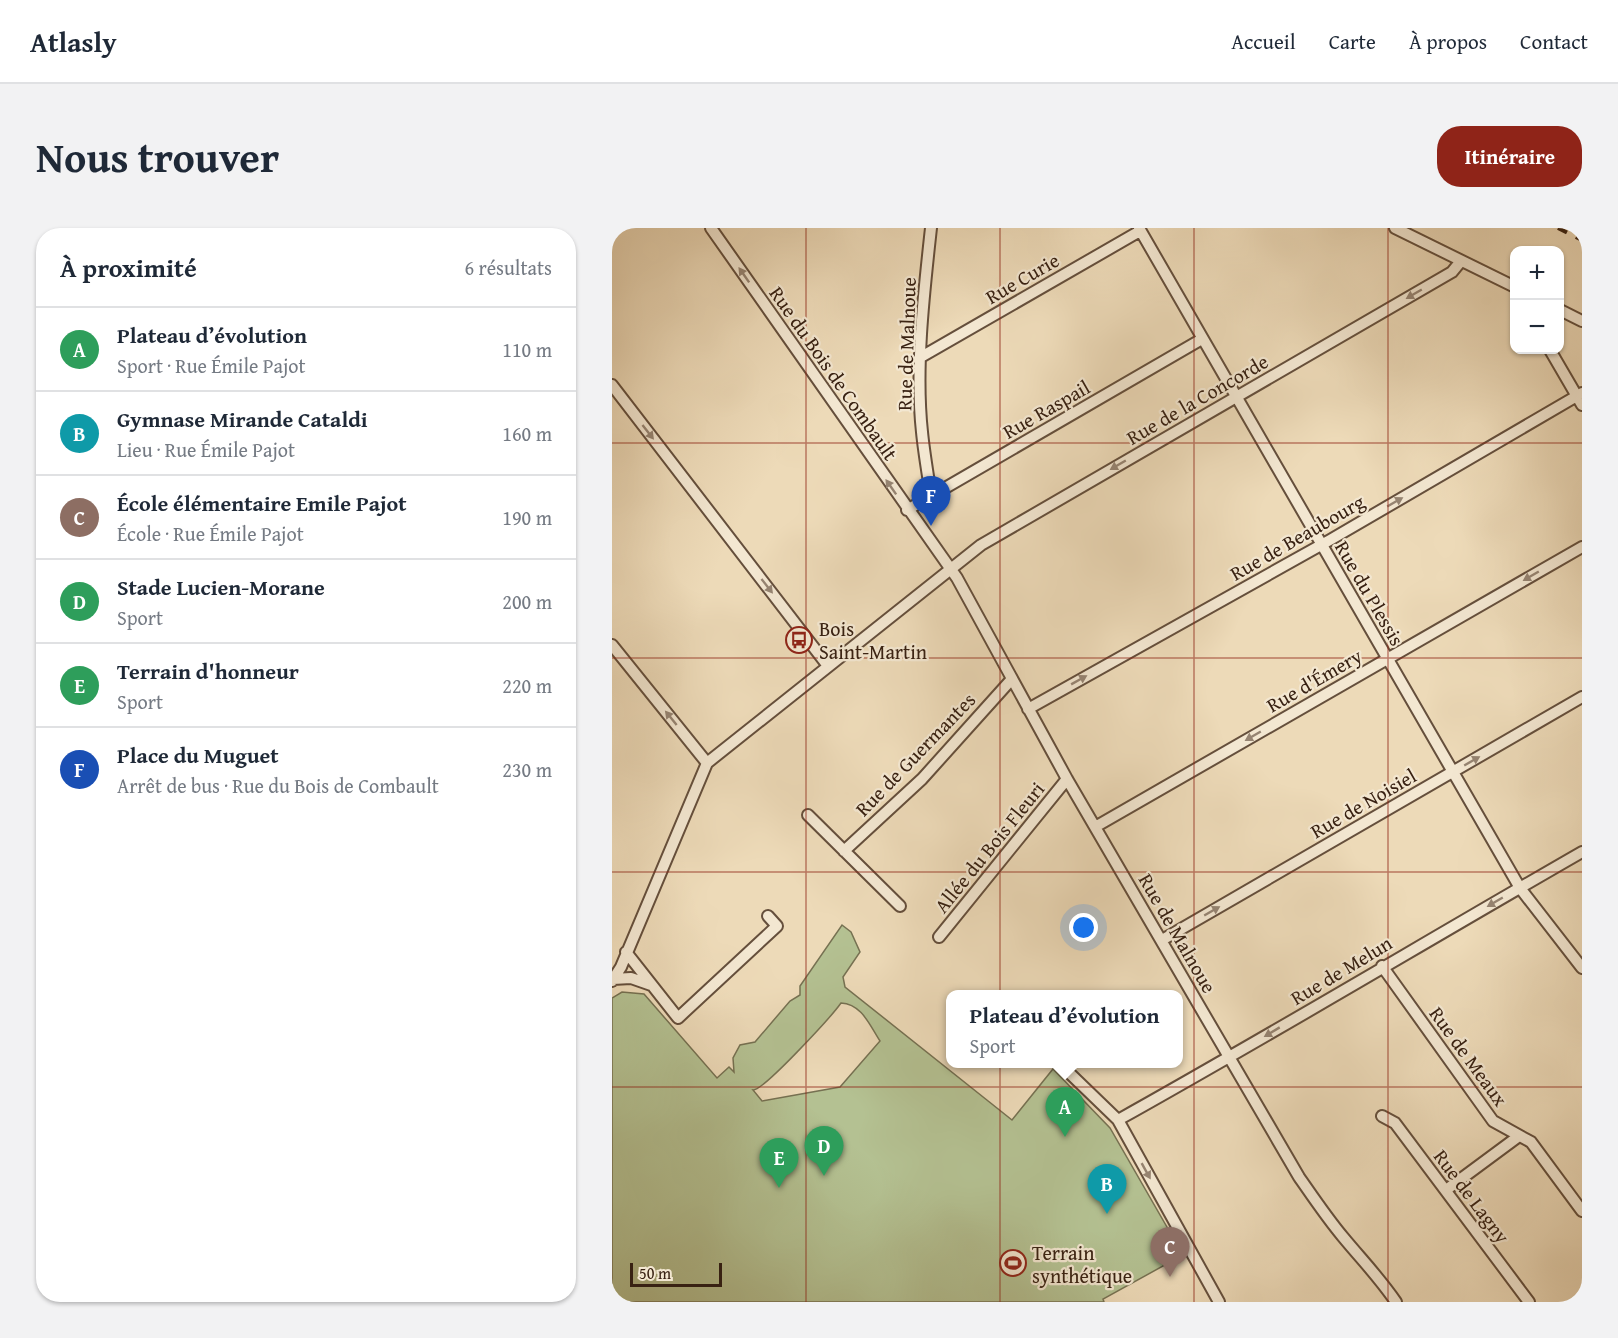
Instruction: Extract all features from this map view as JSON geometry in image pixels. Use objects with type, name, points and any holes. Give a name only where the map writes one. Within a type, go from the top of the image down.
[{"type":"street","name":"Rue du Bois de Combault","points":[[711,228],[907,510],[950,568]]},
{"type":"street","name":"Rue de Malnoue","points":[[931,228],[923,304],[921,357],[921,430],[931,496]]},
{"type":"street","points":[[1395,228],[1510,285]]},
{"type":"street","name":"Rue Curie","points":[[921,357],[1139,230]]},
{"type":"street","name":"Rue du Plessis","points":[[1139,230],[1520,888],[1582,968]]},
{"type":"street","name":"Rue de la Concorde","points":[[707,764],[981,545],[1452,272],[1461,261]]},
{"type":"street","points":[[1564,312],[1582,321]]},
{"type":"street","name":"Rue Raspail","points":[[907,510],[1202,339]]},
{"type":"street","points":[[1552,354],[1580,398]]},
{"type":"street","points":[[612,385],[828,666]]},
{"type":"street","name":"Rue de Beaubourg","points":[[1028,709],[1580,398]]},
{"type":"street","name":"Rue d'Émery","points":[[1095,827],[1582,547]]},
{"type":"street","name":"Rue de Malnoue","points":[[950,568],[1067,779],[1229,1058],[1320,1208],[1343,1238],[1374,1269],[1396,1302]]},
{"type":"street","points":[[612,645],[707,764],[613,980]]},
{"type":"street","name":"Rue de Guermantes","points":[[844,851],[922,779],[1011,680]]},
{"type":"street","name":"Rue de Noisiel","points":[[1162,940],[1582,698]]},
{"type":"street","name":"Allée du Bois Fleuri","points":[[939,937],[1067,779]]},
{"type":"street","points":[[808,815],[900,906]]},
{"type":"street","name":"Rue de Melun","points":[[1118,1120],[1229,1058],[1382,966],[1582,852]]},
{"type":"street","points":[[626,952],[678,1018],[777,926],[768,916]]},
{"type":"street","name":"Rue de Meaux","points":[[1382,966],[1493,1120],[1531,1142],[1582,1211]]},
{"type":"street","points":[[613,980],[632,978],[651,985]]},
{"type":"street","points":[[1064,1068],[1118,1120],[1220,1302]]},
{"type":"street","name":"Rue de Lagny","points":[[1382,1116],[1395,1123],[1529,1302]]},
{"type":"street","points":[[1446,1190],[1519,1136]]},
{"type":"green space","points":[[842,925],[851,932],[860,952],[843,977],[845,987],[1012,1120],[1053,1069],[1110,1128],[1183,1255],[1103,1299],[1104,1302],[612,1302],[612,998],[622,992],[644,994],[717,1078],[729,1067],[734,1072],[733,1058],[740,1045],[755,1042],[790,1001],[800,995],[800,986]],"holes":[[[841,1003],[855,1007],[865,1017],[880,1041],[840,1087],[762,1101],[753,1090],[783,1067]]]},
{"type":"railway","points":[[1558,228],[1582,240]]},
{"type":"place","name":"Place du Muguet","points":[[931,526]]},
{"type":"place","name":"Bois Saint-Martin","points":[[799,640]]},
{"type":"place","name":"Plateau d’évolution","points":[[1065,1137]]},
{"type":"place","name":"Stade Lucien-Morane","points":[[824,1176]]},
{"type":"place","name":"Terrain d'honneur","points":[[779,1188]]},
{"type":"place","name":"Gymnase Mirande Cataldi","points":[[1107,1214]]},
{"type":"place","name":"Terrain synthétique","points":[[1013,1263]]},
{"type":"place","name":"École élémentaire Emile Pajot","points":[[1170,1277]]}]
